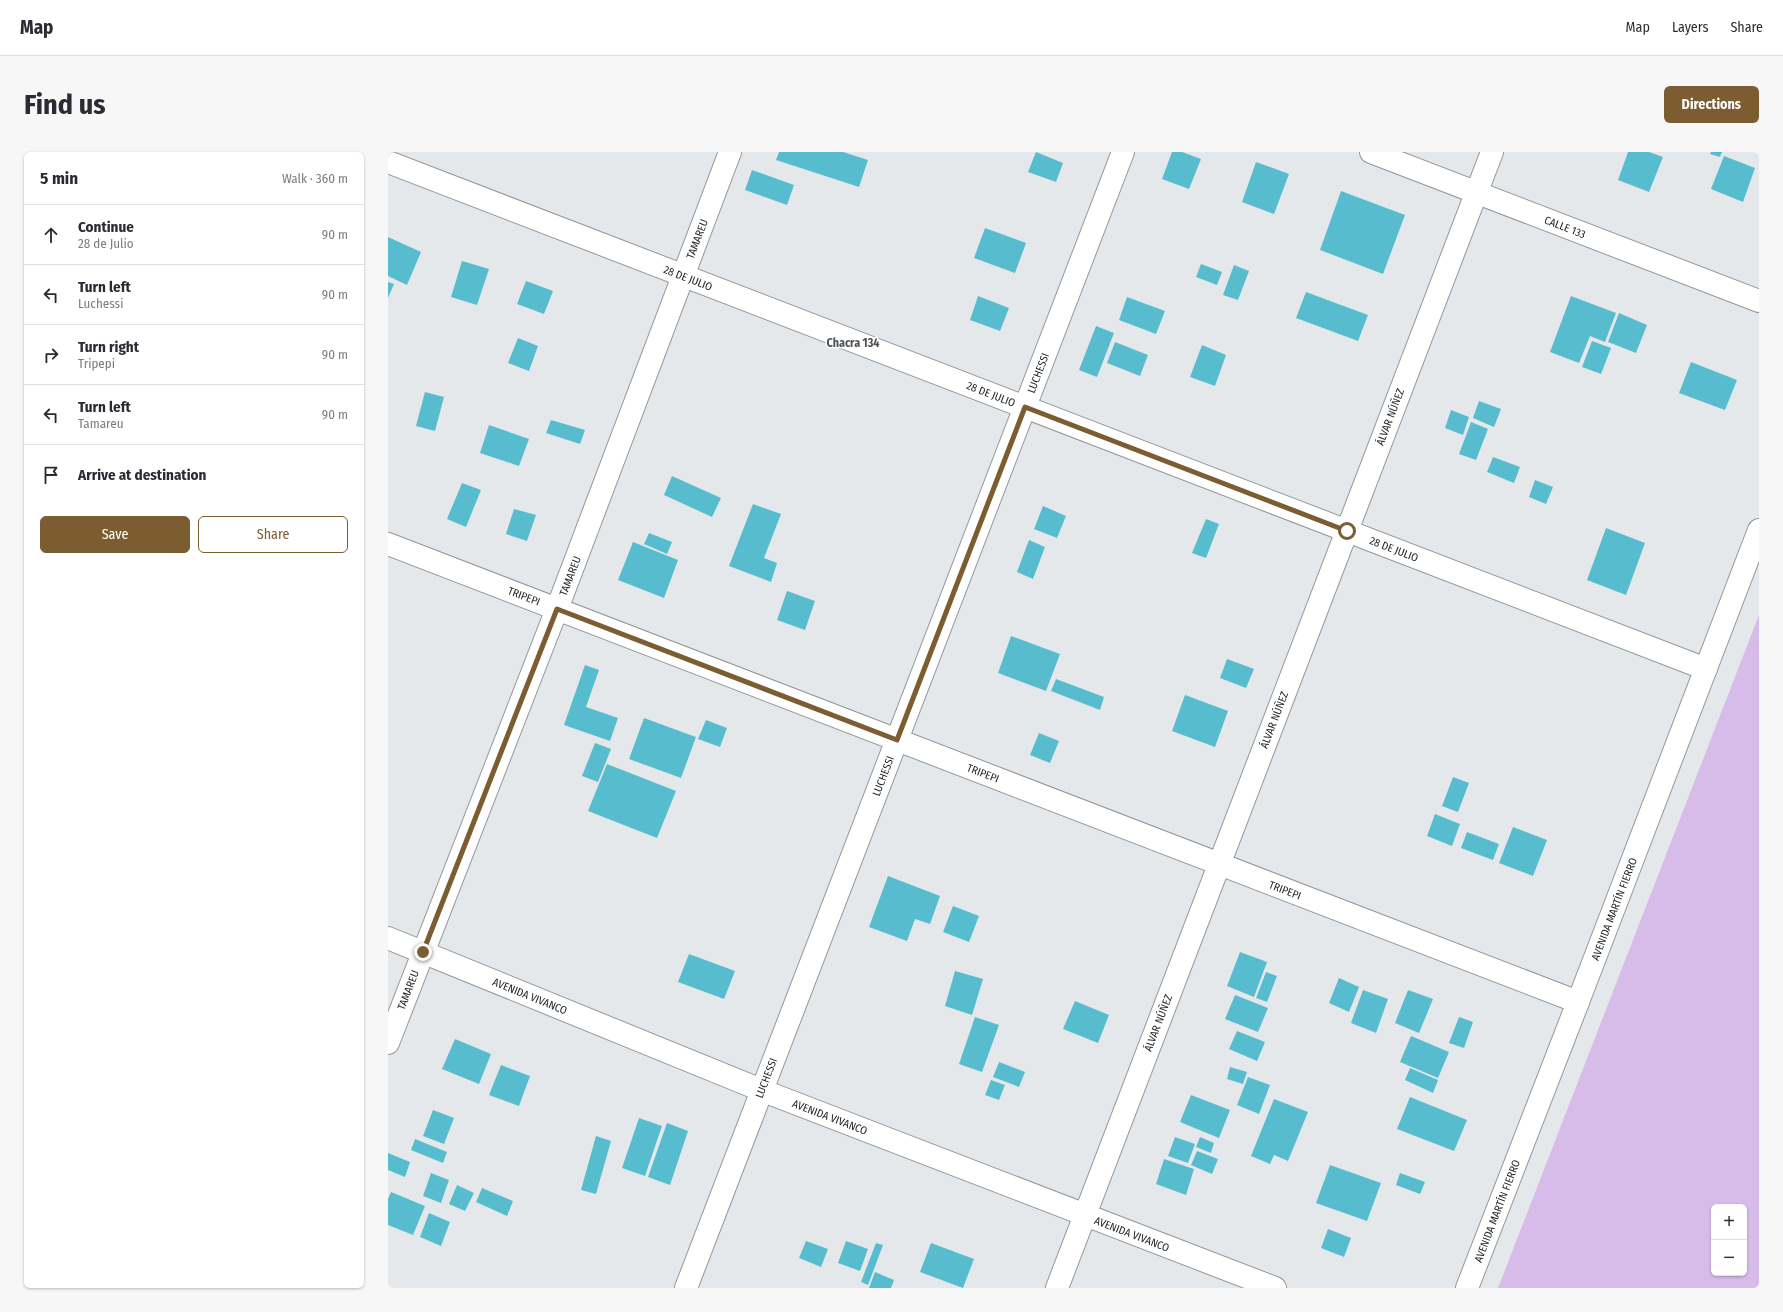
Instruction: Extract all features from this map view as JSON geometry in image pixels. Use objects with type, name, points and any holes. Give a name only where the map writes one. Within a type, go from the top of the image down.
[{"type":"street","name":"TAMAREU","points":[[388,1044],[557,609],[682,275],[730,152]]},
{"type":"street","name":"LUCHESSI","points":[[686,1288],[1123,152]]},
{"type":"street","name":"CALLE 133","points":[[1371,152],[1759,301]]},
{"type":"street","name":"ÁLVAR NÚÑEZ","points":[[1057,1288],[1492,152]]},
{"type":"street","name":"28 DE JULIO","points":[[388,162],[1706,669]]},
{"type":"street","name":"AVENIDA MARTÍN FIERRO","points":[[1467,1288],[1759,530]]},
{"type":"street","name":"TRIPEPI","points":[[388,544],[1578,1002]]},
{"type":"street","name":"AVENIDA VIVANCO","points":[[388,938],[761,1090],[1084,1216],[1275,1288]]},
{"type":"shaded area","points":[[1759,615],[1759,1288],[1498,1288]]},
{"type":"building","points":[[779,152],[843,152],[868,160],[859,187],[776,160]]},
{"type":"building","points":[[1036,152],[1063,163],[1056,182],[1028,172]]},
{"type":"building","points":[[1172,152],[1182,152],[1201,159],[1189,189],[1162,179]]},
{"type":"building","points":[[1628,152],[1649,152],[1663,157],[1649,192],[1618,180]]},
{"type":"building","points":[[1711,152],[1722,152],[1720,157],[1710,154]]},
{"type":"building","points":[[1724,156],[1755,168],[1743,202],[1711,189]]},
{"type":"building","points":[[1256,162],[1289,174],[1274,214],[1242,202]]},
{"type":"building","points":[[752,170],[794,185],[787,205],[745,190]]},
{"type":"building","points":[[1341,191],[1405,215],[1383,274],[1320,250]]},
{"type":"building","points":[[985,228],[1026,243],[1015,273],[974,258]]},
{"type":"building","points":[[388,237],[421,252],[407,285],[388,276]]},
{"type":"building","points":[[462,261],[489,269],[477,305],[451,297]]},
{"type":"building","points":[[1201,264],[1222,272],[1217,285],[1196,277]]},
{"type":"building","points":[[1234,265],[1249,271],[1238,300],[1223,295]]},
{"type":"building","points":[[526,281],[553,291],[544,314],[517,304]]},
{"type":"building","points":[[388,282],[394,284],[388,298]]},
{"type":"building","points":[[1306,292],[1368,315],[1358,341],[1296,318]]},
{"type":"building","points":[[978,296],[1009,308],[1000,331],[970,320]]},
{"type":"building","points":[[1571,296],[1616,313],[1605,342],[1590,336],[1579,363],[1550,352]]},
{"type":"building","points":[[1127,297],[1165,311],[1156,334],[1119,320]]},
{"type":"building","points":[[1619,313],[1647,325],[1636,353],[1608,342]]},
{"type":"building","points":[[1096,326],[1114,333],[1097,377],[1079,370]]},
{"type":"building","points":[[518,338],[538,346],[529,371],[508,363]]},
{"type":"building","points":[[1592,341],[1611,348],[1601,374],[1582,367]]},
{"type":"building","points":[[1115,342],[1148,355],[1140,376],[1107,363]]},
{"type":"building","points":[[1202,345],[1226,355],[1215,386],[1190,377]]},
{"type":"building","points":[[1691,362],[1737,380],[1725,410],[1679,393]]},
{"type":"building","points":[[425,392],[444,397],[435,431],[416,426]]},
{"type":"building","points":[[1479,401],[1501,409],[1494,427],[1473,418]]},
{"type":"building","points":[[1451,410],[1469,417],[1463,435],[1445,428]]},
{"type":"building","points":[[551,420],[585,430],[580,444],[546,433]]},
{"type":"building","points":[[1471,422],[1488,429],[1476,460],[1459,454]]},
{"type":"building","points":[[489,425],[529,439],[519,466],[480,453]]},
{"type":"building","points":[[1493,457],[1520,467],[1514,483],[1487,472]]},
{"type":"building","points":[[672,476],[721,498],[712,517],[664,495]]},
{"type":"building","points":[[1535,480],[1553,487],[1546,504],[1529,497]]},
{"type":"building","points":[[462,483],[481,490],[466,527],[447,519]]},
{"type":"building","points":[[753,504],[781,514],[764,558],[777,563],[771,582],[729,566]]},
{"type":"building","points":[[1043,506],[1066,516],[1057,538],[1034,529]]},
{"type":"building","points":[[514,509],[536,515],[527,541],[506,534]]},
{"type":"building","points":[[1206,519],[1219,524],[1206,558],[1192,553]]},
{"type":"building","points":[[1606,528],[1645,543],[1626,595],[1587,580]]},
{"type":"building","points":[[649,533],[672,542],[667,554],[644,544]]},
{"type":"building","points":[[1029,540],[1045,547],[1033,579],[1017,572]]},
{"type":"building","points":[[633,542],[678,560],[664,598],[618,580]]},
{"type":"building","points":[[787,591],[815,601],[805,630],[777,620]]},
{"type":"building","points":[[1011,636],[1060,654],[1046,691],[998,673]]},
{"type":"building","points":[[1227,659],[1254,669],[1246,688],[1220,678]]},
{"type":"building","points":[[585,665],[599,670],[586,707],[618,718],[610,741],[564,725]]},
{"type":"building","points":[[1056,679],[1104,697],[1100,710],[1051,691]]},
{"type":"building","points":[[1185,695],[1228,711],[1215,747],[1172,731]]},
{"type":"building","points":[[644,718],[696,737],[681,778],[629,759]]},
{"type":"building","points":[[706,720],[727,728],[720,747],[698,739]]},
{"type":"building","points":[[1039,733],[1059,741],[1050,763],[1030,755]]},
{"type":"building","points":[[595,743],[611,749],[598,782],[582,776]]},
{"type":"building","points":[[607,764],[676,791],[657,838],[588,811]]},
{"type":"building","points":[[1453,777],[1469,783],[1458,812],[1442,806]]},
{"type":"building","points":[[1435,814],[1460,824],[1452,846],[1427,836]]},
{"type":"building","points":[[1513,827],[1547,840],[1533,876],[1499,863]]},
{"type":"building","points":[[1467,832],[1499,844],[1493,860],[1461,848]]},
{"type":"building","points":[[888,876],[940,896],[930,924],[915,919],[907,941],[869,927]]},
{"type":"building","points":[[953,906],[979,916],[969,942],[943,932]]},
{"type":"building","points":[[1240,952],[1267,962],[1254,997],[1227,986]]},
{"type":"building","points":[[689,954],[735,971],[724,999],[678,982]]},
{"type":"building","points":[[955,971],[983,979],[972,1015],[945,1006]]},
{"type":"building","points":[[1266,972],[1277,976],[1267,1002],[1256,998]]},
{"type":"building","points":[[1339,978],[1359,987],[1349,1012],[1329,1003]]},
{"type":"building","points":[[1363,990],[1388,999],[1376,1033],[1351,1023]]},
{"type":"building","points":[[1408,990],[1433,999],[1419,1033],[1395,1023]]},
{"type":"building","points":[[1235,995],[1268,1008],[1258,1032],[1225,1019]]},
{"type":"building","points":[[1075,1001],[1109,1015],[1098,1043],[1063,1029]]},
{"type":"building","points":[[975,1017],[999,1025],[982,1072],[959,1064]]},
{"type":"building","points":[[1459,1017],[1473,1022],[1464,1048],[1449,1043]]},
{"type":"building","points":[[1237,1031],[1265,1042],[1257,1061],[1229,1049]]},
{"type":"building","points":[[1411,1036],[1449,1052],[1438,1078],[1400,1062]]},
{"type":"building","points":[[455,1039],[491,1054],[479,1084],[442,1069]]},
{"type":"building","points":[[999,1062],[1025,1072],[1019,1087],[993,1077]]},
{"type":"building","points":[[501,1065],[530,1076],[519,1106],[489,1095]]},
{"type":"building","points":[[1230,1067],[1247,1072],[1243,1084],[1227,1079]]},
{"type":"building","points":[[1410,1068],[1438,1080],[1433,1093],[1405,1080]]},
{"type":"building","points":[[1248,1077],[1270,1085],[1259,1114],[1237,1105]]},
{"type":"building","points":[[991,1080],[1005,1085],[999,1100],[985,1095]]},
{"type":"building","points":[[1191,1095],[1230,1110],[1219,1138],[1180,1122]]},
{"type":"building","points":[[1410,1097],[1467,1120],[1454,1151],[1397,1129]]},
{"type":"building","points":[[1274,1099],[1308,1112],[1288,1161],[1274,1155],[1270,1164],[1251,1156]]},
{"type":"building","points":[[433,1110],[454,1118],[444,1144],[423,1136]]},
{"type":"building","points":[[639,1118],[662,1126],[645,1176],[622,1168]]},
{"type":"building","points":[[667,1123],[688,1131],[670,1185],[648,1177]]},
{"type":"building","points":[[596,1136],[611,1141],[596,1194],[581,1190]]},
{"type":"building","points":[[1175,1137],[1195,1144],[1188,1163],[1168,1156]]},
{"type":"building","points":[[1200,1137],[1214,1143],[1211,1153],[1196,1147]]},
{"type":"building","points":[[415,1139],[447,1152],[443,1163],[411,1150]]},
{"type":"building","points":[[1197,1151],[1218,1159],[1212,1174],[1191,1165]]},
{"type":"building","points":[[388,1153],[410,1162],[405,1177],[388,1170]]},
{"type":"building","points":[[1164,1159],[1194,1169],[1186,1195],[1156,1184]]},
{"type":"building","points":[[1330,1165],[1381,1183],[1367,1221],[1316,1203]]},
{"type":"building","points":[[431,1173],[449,1180],[441,1203],[423,1196]]},
{"type":"building","points":[[1400,1173],[1425,1182],[1420,1194],[1396,1185]]},
{"type":"building","points":[[457,1185],[474,1193],[465,1211],[449,1204]]},
{"type":"building","points":[[482,1188],[513,1201],[507,1216],[476,1202]]},
{"type":"building","points":[[391,1192],[425,1206],[413,1235],[388,1225],[388,1199]]},
{"type":"building","points":[[429,1213],[450,1222],[441,1246],[420,1237]]},
{"type":"building","points":[[1328,1229],[1351,1238],[1344,1257],[1321,1248]]},
{"type":"building","points":[[806,1241],[828,1249],[821,1267],[799,1258]]},
{"type":"building","points":[[846,1241],[868,1249],[860,1271],[838,1263]]},
{"type":"building","points":[[876,1243],[883,1245],[868,1285],[861,1282]]},
{"type":"building","points":[[931,1243],[974,1259],[963,1288],[920,1272]]},
{"type":"building","points":[[875,1272],[894,1280],[891,1288],[869,1288]]},
{"type":"district","name":"Chacra 134","points":[[853,343]]},
{"type":"route","points":[[423,952],[557,609],[897,740],[1025,407],[1347,531]]}]
